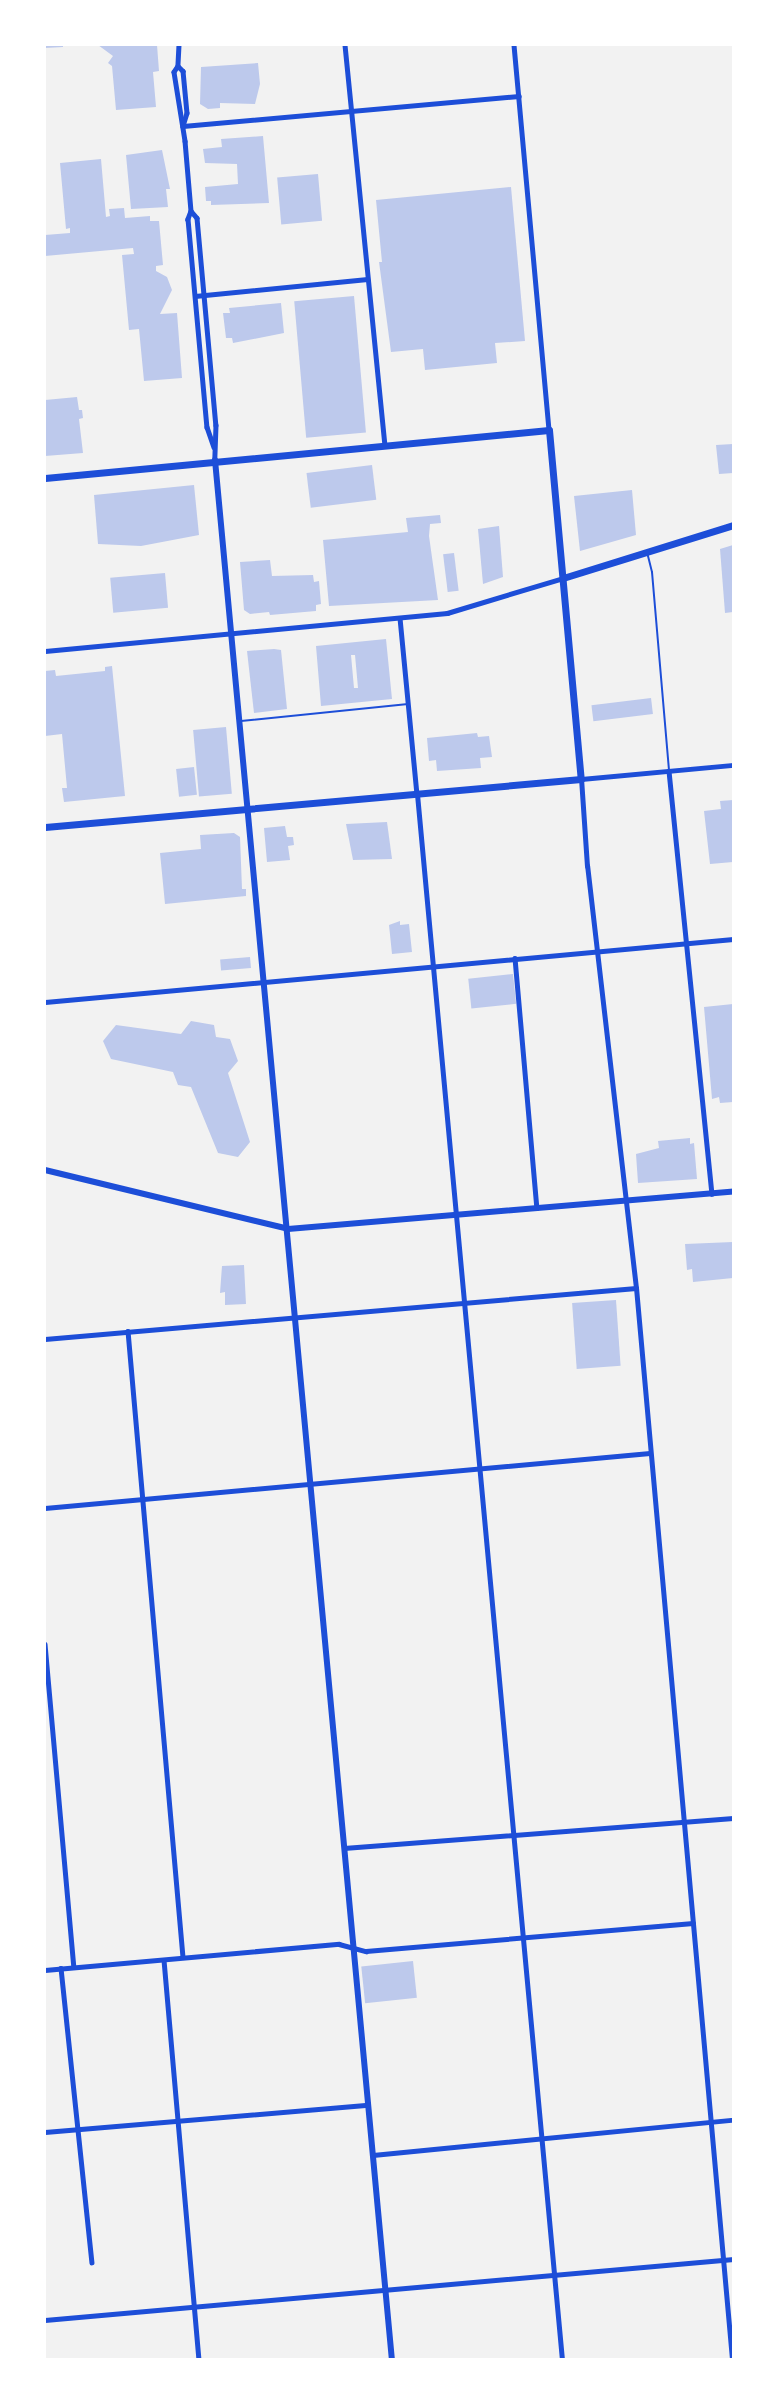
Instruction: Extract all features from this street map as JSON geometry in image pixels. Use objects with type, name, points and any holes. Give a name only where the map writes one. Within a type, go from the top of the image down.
[{"type":"main road","points":[[45,478],[215,460],[549,430],[581,779],[45,827]]},
{"type":"main road","points":[[215,460],[392,2359]]},
{"type":"main road","points":[[563,578],[733,525]]},
{"type":"main road","points":[[45,1170],[288,1229],[733,1192]]},
{"type":"street","points":[[172,45],[177,48],[178,66],[175,83],[178,114],[183,126],[191,211],[188,219],[207,426],[214,447]]},
{"type":"street","points":[[345,45],[385,445]]},
{"type":"street","points":[[514,45],[549,430]]},
{"type":"street","points":[[178,66],[183,71],[187,113],[183,126]]},
{"type":"street","points":[[183,126],[519,96]]},
{"type":"street","points":[[191,211],[197,218],[216,425],[215,460]]},
{"type":"street","points":[[195,296],[367,279]]},
{"type":"street","points":[[45,651],[457,611],[563,578]]},
{"type":"street","points":[[400,618],[454,1216],[482,1468],[522,1937],[562,2359]]},
{"type":"street","points":[[732,2359],[682,1822],[636,1288],[597,950],[581,779],[733,765]]},
{"type":"street","points":[[669,771],[712,1194]]},
{"type":"street","points":[[45,1002],[733,939]]},
{"type":"street","points":[[515,958],[537,1208]]},
{"type":"street","points":[[45,1339],[636,1288]]},
{"type":"street","points":[[128,1331],[183,1957]]},
{"type":"street","points":[[45,1508],[650,1453]]},
{"type":"street","points":[[45,1644],[74,1967]]},
{"type":"street","points":[[344,1848],[733,1818]]},
{"type":"street","points":[[45,1970],[339,1944],[366,1951],[693,1923]]},
{"type":"street","points":[[164,1960],[175,2119],[199,2359]]},
{"type":"street","points":[[61,1968],[92,2262]]},
{"type":"street","points":[[45,2132],[175,2119],[368,2105]]},
{"type":"street","points":[[373,2155],[733,2120]]},
{"type":"street","points":[[45,2320],[384,2288],[733,2259]]},
{"type":"lane","points":[[647,552],[652,572],[669,771]]},
{"type":"lane","points":[[241,721],[408,705]]},
{"type":"building","points":[[45,45],[63,45],[63,47],[45,48]]},
{"type":"building","points":[[98,45],[157,45],[159,71],[153,72],[156,107],[116,110],[112,66],[108,63],[113,56]]},
{"type":"building","points":[[258,63],[260,84],[255,104],[220,103],[220,108],[208,109],[200,104],[201,67]]},
{"type":"building","points":[[263,136],[269,203],[211,205],[211,201],[206,201],[205,187],[238,184],[237,164],[205,163],[203,149],[222,147],[221,139]]},
{"type":"building","points":[[162,150],[170,189],[166,189],[168,207],[131,209],[126,155]]},
{"type":"building","points":[[101,159],[106,217],[110,216],[109,209],[124,208],[125,218],[150,216],[150,221],[159,221],[163,265],[156,266],[156,271],[167,277],[172,290],[160,314],[177,313],[182,378],[144,381],[139,329],[129,330],[122,255],[134,254],[133,248],[45,256],[45,235],[70,233],[70,228],[66,229],[60,163]]},
{"type":"building","points":[[318,174],[322,221],[281,224],[277,178]]},
{"type":"building","points":[[511,187],[525,341],[495,343],[497,363],[425,370],[423,349],[391,352],[379,262],[382,262],[376,200]]},
{"type":"building","points":[[354,296],[366,432],[306,438],[294,301]]},
{"type":"building","points":[[281,303],[284,333],[233,343],[232,338],[226,338],[223,313],[230,313],[229,308]]},
{"type":"building","points":[[77,397],[83,418],[79,419],[83,453],[45,456],[45,400]]},
{"type":"building","points":[[733,444],[733,473],[719,474],[716,445]]},
{"type":"building","points":[[372,465],[376,500],[311,508],[306,473]]},
{"type":"building","points":[[194,485],[199,535],[141,546],[98,544],[94,495]]},
{"type":"building","points":[[632,490],[636,535],[580,551],[574,496]]},
{"type":"building","points":[[440,515],[441,523],[430,524],[429,536],[438,600],[329,606],[323,540],[408,532],[406,518]]},
{"type":"building","points":[[499,526],[503,577],[483,584],[478,529]]},
{"type":"building","points":[[733,545],[733,612],[725,613],[720,549]]},
{"type":"building","points":[[454,553],[459,591],[448,592],[443,554]]},
{"type":"building","points":[[270,560],[272,576],[313,575],[314,582],[319,581],[321,604],[316,605],[316,611],[270,615],[269,612],[250,614],[244,610],[240,562]]},
{"type":"building","points":[[165,573],[168,608],[113,613],[110,578]]},
{"type":"building","points":[[386,639],[392,699],[321,706],[316,646]],"holes":[[[351,655],[355,655],[358,688],[354,688]]]},
{"type":"building","points":[[281,650],[287,709],[254,713],[247,651]]},
{"type":"building","points":[[112,666],[125,796],[64,802],[62,788],[67,788],[62,734],[45,736],[45,671],[55,670],[56,676],[105,671],[105,667]]},
{"type":"building","points":[[651,698],[653,714],[593,721],[591,705]]},
{"type":"building","points":[[226,727],[232,794],[199,797],[193,730]]},
{"type":"building","points":[[477,733],[478,737],[489,736],[492,757],[480,758],[481,768],[437,771],[436,760],[429,761],[427,738]]},
{"type":"building","points":[[194,767],[197,795],[179,797],[176,769]]},
{"type":"building","points":[[733,800],[733,862],[710,864],[704,811],[721,809],[720,801]]},
{"type":"building","points":[[387,822],[392,859],[353,860],[346,824]]},
{"type":"building","points":[[285,826],[287,837],[293,837],[294,845],[288,846],[290,860],[267,862],[264,828]]},
{"type":"building","points":[[234,833],[240,837],[242,889],[246,889],[246,896],[165,904],[160,853],[201,849],[200,835]]},
{"type":"building","points":[[400,921],[400,925],[409,924],[412,952],[392,954],[389,925]]},
{"type":"building","points":[[250,957],[251,968],[221,971],[220,960]]},
{"type":"building","points":[[513,974],[516,1004],[471,1009],[468,979]]},
{"type":"building","points":[[733,1004],[733,1102],[720,1103],[719,1097],[712,1099],[704,1007]]},
{"type":"building","points":[[191,1021],[214,1025],[216,1037],[230,1039],[238,1061],[228,1073],[250,1142],[238,1157],[218,1153],[191,1087],[178,1085],[173,1072],[111,1059],[103,1041],[116,1025],[181,1034]]},
{"type":"building","points":[[690,1138],[690,1144],[694,1143],[697,1179],[638,1183],[636,1154],[659,1148],[658,1141]]},
{"type":"building","points":[[733,1242],[733,1278],[693,1282],[692,1269],[687,1270],[685,1244]]},
{"type":"building","points":[[244,1265],[246,1304],[225,1305],[225,1292],[220,1293],[222,1266]]},
{"type":"building","points":[[616,1300],[621,1366],[577,1369],[572,1303]]},
{"type":"building","points":[[413,1961],[417,1998],[365,2003],[361,1966]]}]
